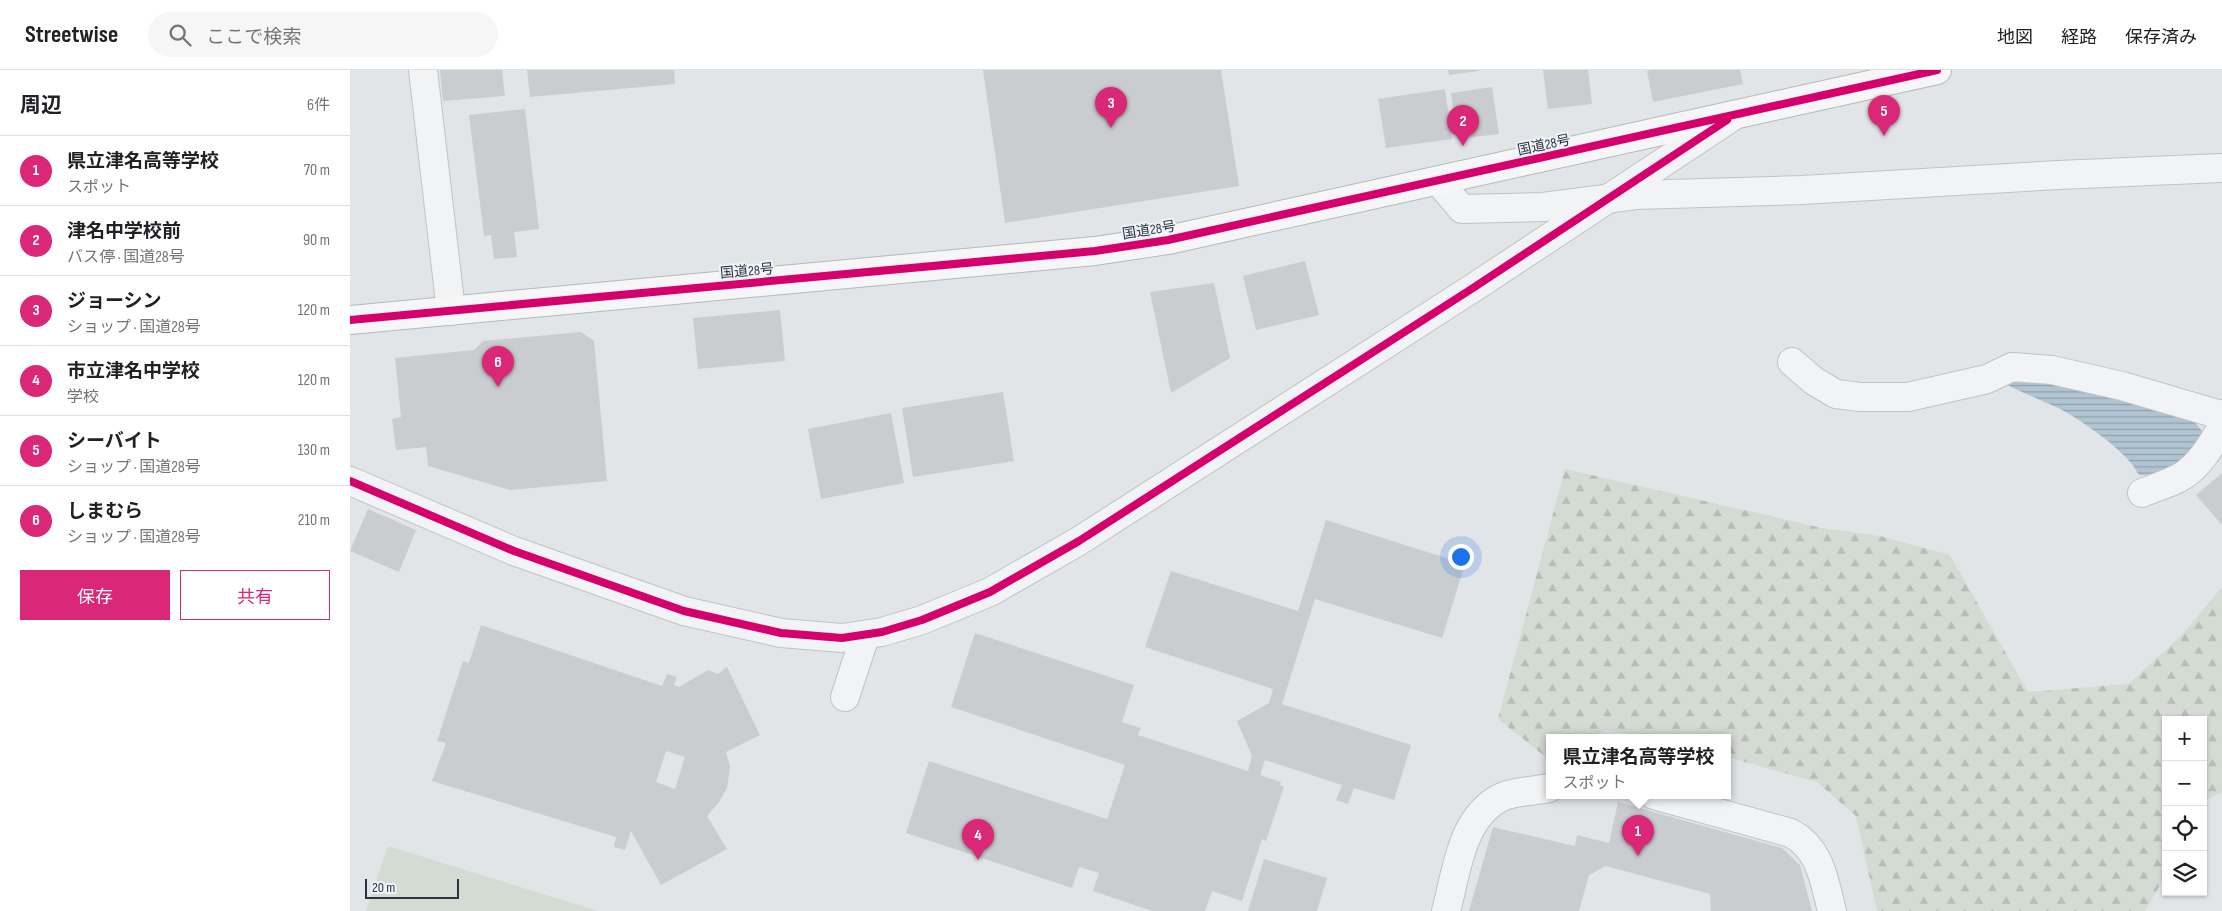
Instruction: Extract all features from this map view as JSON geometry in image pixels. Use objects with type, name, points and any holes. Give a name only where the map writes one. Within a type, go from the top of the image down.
[{"type":"highway","name":"国道28号","points":[[350,320],[1096,251],[1205,233],[1936,70]]},
{"type":"street","points":[[423,70],[451,311]]},
{"type":"street","points":[[350,481],[514,550],[684,611],[780,633],[842,638],[865,636],[922,620],[990,592],[1079,542],[1473,288],[1735,115]]},
{"type":"street","points":[[1438,181],[1462,209],[1543,206],[1611,198],[2222,168]]},
{"type":"street","points":[[1792,362],[1814,381],[1836,394],[1860,397],[1908,397],[1987,379],[2012,367],[2061,372],[2122,386],[2222,421],[2208,450],[2188,472],[2179,478],[2142,493]]},
{"type":"street","points":[[845,697],[865,636]]},
{"type":"street","points":[[1446,911],[1468,830],[1477,816],[1506,796],[1546,789]]},
{"type":"street","points":[[1668,799],[1791,833],[1798,837],[1810,848],[1819,863],[1832,911]]},
{"type":"green space","points":[[1565,469],[1822,528],[1880,536],[1950,555],[2028,692],[2128,684],[2181,636],[2222,587],[2222,792],[2207,800],[2207,716],[2162,716],[2162,882],[2145,911],[1877,911],[1856,816],[1817,782],[1731,758],[1731,734],[1631,734],[1606,730],[1597,734],[1546,734],[1546,757],[1498,719]]},
{"type":"green space","points":[[388,846],[598,911],[366,911]]},
{"type":"water","points":[[2013,378],[2079,385],[2194,421],[2202,431],[2195,451],[2185,460],[2159,472],[2144,475],[2138,474],[2125,456],[2089,427],[2050,404],[2006,384]]},
{"type":"building","points":[[440,70],[502,70],[505,96],[443,101]]},
{"type":"building","points":[[527,70],[674,70],[675,84],[530,97]]},
{"type":"building","points":[[983,70],[1221,70],[1239,186],[1005,223]]},
{"type":"building","points":[[1448,70],[1479,70],[1479,71],[1449,75]]},
{"type":"building","points":[[1543,70],[1588,70],[1592,104],[1548,109]]},
{"type":"building","points":[[1740,70],[1743,84],[1653,102],[1647,71]]},
{"type":"building","points":[[1492,87],[1499,134],[1457,139],[1451,93]]},
{"type":"building","points":[[1445,89],[1452,139],[1386,148],[1378,99]]},
{"type":"building","points":[[525,109],[539,229],[514,232],[517,257],[494,259],[491,235],[484,236],[469,115]]},
{"type":"building","points":[[1305,261],[1319,315],[1256,330],[1243,276]]},
{"type":"building","points":[[1214,283],[1230,358],[1171,393],[1150,292]]},
{"type":"building","points":[[780,310],[785,361],[698,369],[693,318]]},
{"type":"building","points":[[581,332],[594,341],[607,481],[510,490],[428,466],[426,447],[396,450],[392,419],[401,417],[395,358],[474,350],[483,341]]},
{"type":"building","points":[[1003,392],[1014,461],[913,477],[902,408]]},
{"type":"building","points":[[891,413],[904,483],[821,499],[808,429]]},
{"type":"building","points":[[2222,473],[2222,525],[2196,495]]},
{"type":"building","points":[[368,509],[416,530],[399,572],[350,551]]},
{"type":"building","points":[[1326,520],[1465,564],[1442,638],[1315,599],[1282,704],[1411,745],[1394,800],[1354,788],[1348,804],[1336,800],[1342,785],[1265,760],[1260,775],[1281,782],[1280,785],[1284,787],[1266,841],[1262,839],[1242,901],[1212,891],[1205,911],[1152,911],[1093,891],[1099,873],[1079,867],[1072,888],[906,833],[929,761],[1107,819],[1125,765],[951,707],[975,633],[1134,685],[1122,722],[1141,728],[1138,735],[1248,771],[1252,756],[1237,721],[1269,703],[1273,689],[1145,647],[1171,571],[1298,611]]},
{"type":"building","points":[[481,625],[662,686],[667,674],[677,677],[674,685],[679,687],[708,670],[718,674],[727,667],[760,735],[726,752],[730,767],[727,788],[719,802],[707,816],[727,849],[661,885],[631,831],[625,850],[614,847],[616,837],[432,781],[446,743],[437,741],[463,661],[469,663]],"holes":[[[666,751],[685,757],[675,789],[656,782]]]},
{"type":"building","points":[[1618,802],[1782,848],[1800,865],[1812,911],[1711,911],[1710,894],[1606,866],[1589,875],[1579,911],[1469,911],[1493,827],[1575,846],[1577,835],[1609,843]]},
{"type":"building","points":[[1264,859],[1327,878],[1317,911],[1248,911]]},
{"type":"cycle path","points":[[350,320],[1095,251],[1168,240],[1937,70]]},
{"type":"cycle path","points":[[350,481],[514,551],[684,611],[781,633],[842,638],[882,632],[922,620],[990,592],[1079,541],[1473,288],[1727,120]]},
{"type":"place","name":"ジョーシン","points":[[1111,128]]},
{"type":"place","name":"シーバイト","points":[[1884,136]]},
{"type":"place","name":"津名中学校前","points":[[1463,146]]},
{"type":"place","name":"しまむら","points":[[498,387]]},
{"type":"place","name":"県立津名高等学校","points":[[1638,856]]},
{"type":"place","name":"市立津名中学校","points":[[978,860]]}]
